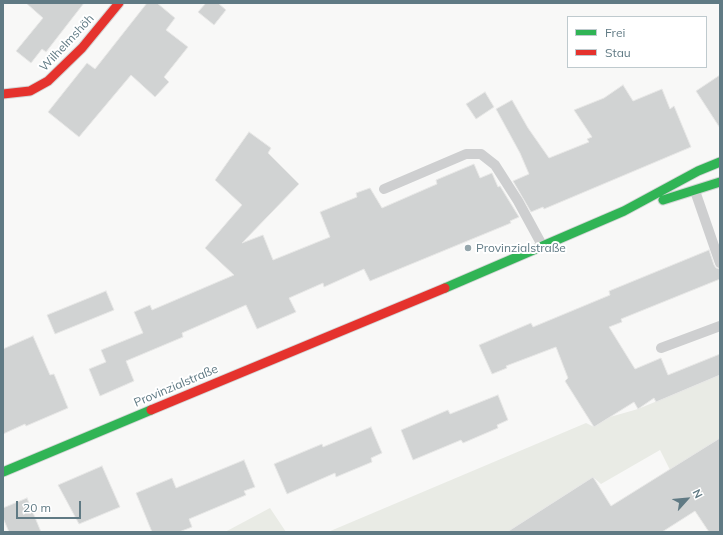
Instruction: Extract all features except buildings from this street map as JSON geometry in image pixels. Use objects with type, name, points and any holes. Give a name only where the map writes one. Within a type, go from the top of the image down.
[{"type":"main road","name":"Wilhelmshöh","points":[[3,94],[30,91],[48,81],[82,48],[119,3]]},
{"type":"main road","name":"Provinzialstraße","points":[[3,472],[442,289],[624,211],[698,171],[720,162]]},
{"type":"main road","name":"Provinzialstraße","points":[[624,211],[695,191],[720,182]]},
{"type":"lane","points":[[384,189],[466,154],[481,154],[495,165],[518,201],[542,245]]},
{"type":"lane","points":[[695,191],[720,262]]},
{"type":"lane","points":[[661,348],[720,326]]},
{"type":"shaded area","points":[[720,375],[720,438],[670,470],[660,450],[601,484],[593,477],[507,532],[328,532],[586,423],[594,427],[610,417],[638,409]]},
{"type":"shaded area","points":[[270,508],[286,532],[225,532]]},
{"type":"traffic: fast","points":[[445,288],[624,211],[698,171],[720,162]]},
{"type":"traffic: fast","points":[[663,200],[720,182]]},
{"type":"traffic: fast","points":[[3,472],[151,410]]},
{"type":"traffic: jam","points":[[3,94],[30,91],[48,81],[82,48],[119,3]]},
{"type":"traffic: jam","points":[[151,410],[445,288]]},
{"type":"place","name":"Provinzialstraße","points":[[468,248]]}]
